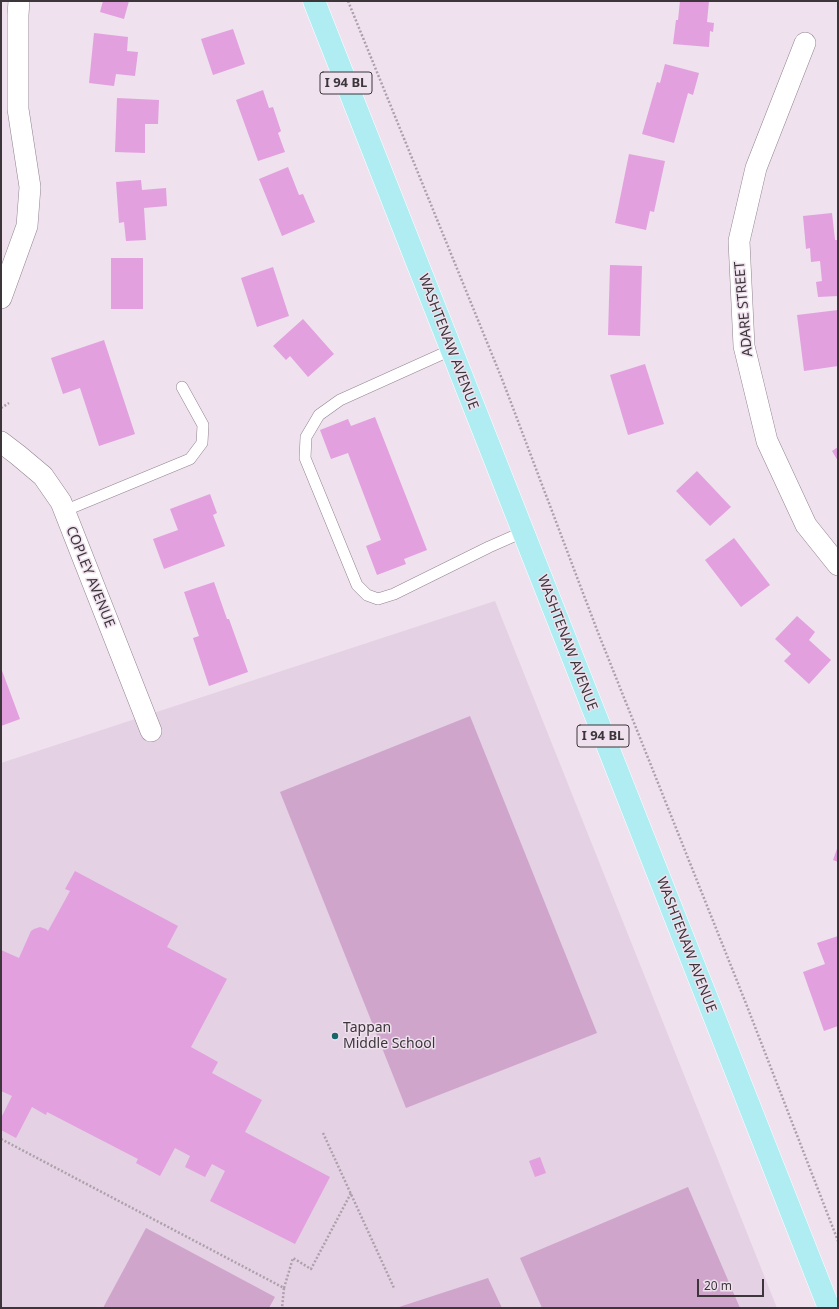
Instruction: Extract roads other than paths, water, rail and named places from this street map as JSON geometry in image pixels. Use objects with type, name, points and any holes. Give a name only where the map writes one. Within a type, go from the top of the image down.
[{"type":"main road","name":"WASHTENAW AVENUE","points":[[314,1],[829,1308]]},
{"type":"street","points":[[1,298],[27,226],[30,187],[18,109],[19,1]]},
{"type":"street","name":"ADARE STREET","points":[[805,43],[756,168],[739,241],[744,346],[767,441],[806,525],[838,565]]},
{"type":"street","name":"COPLEY AVENUE","points":[[1,442],[43,476],[61,502],[151,731]]},
{"type":"lane","points":[[452,350],[340,400],[319,415],[306,437],[305,458],[357,585],[367,595],[378,599],[394,594],[489,547],[523,532]]},
{"type":"lane","points":[[64,511],[190,459],[202,443],[203,425],[182,387]]},
{"type":"place","name":"Tappan Middle School","points":[[335,1036]]}]
